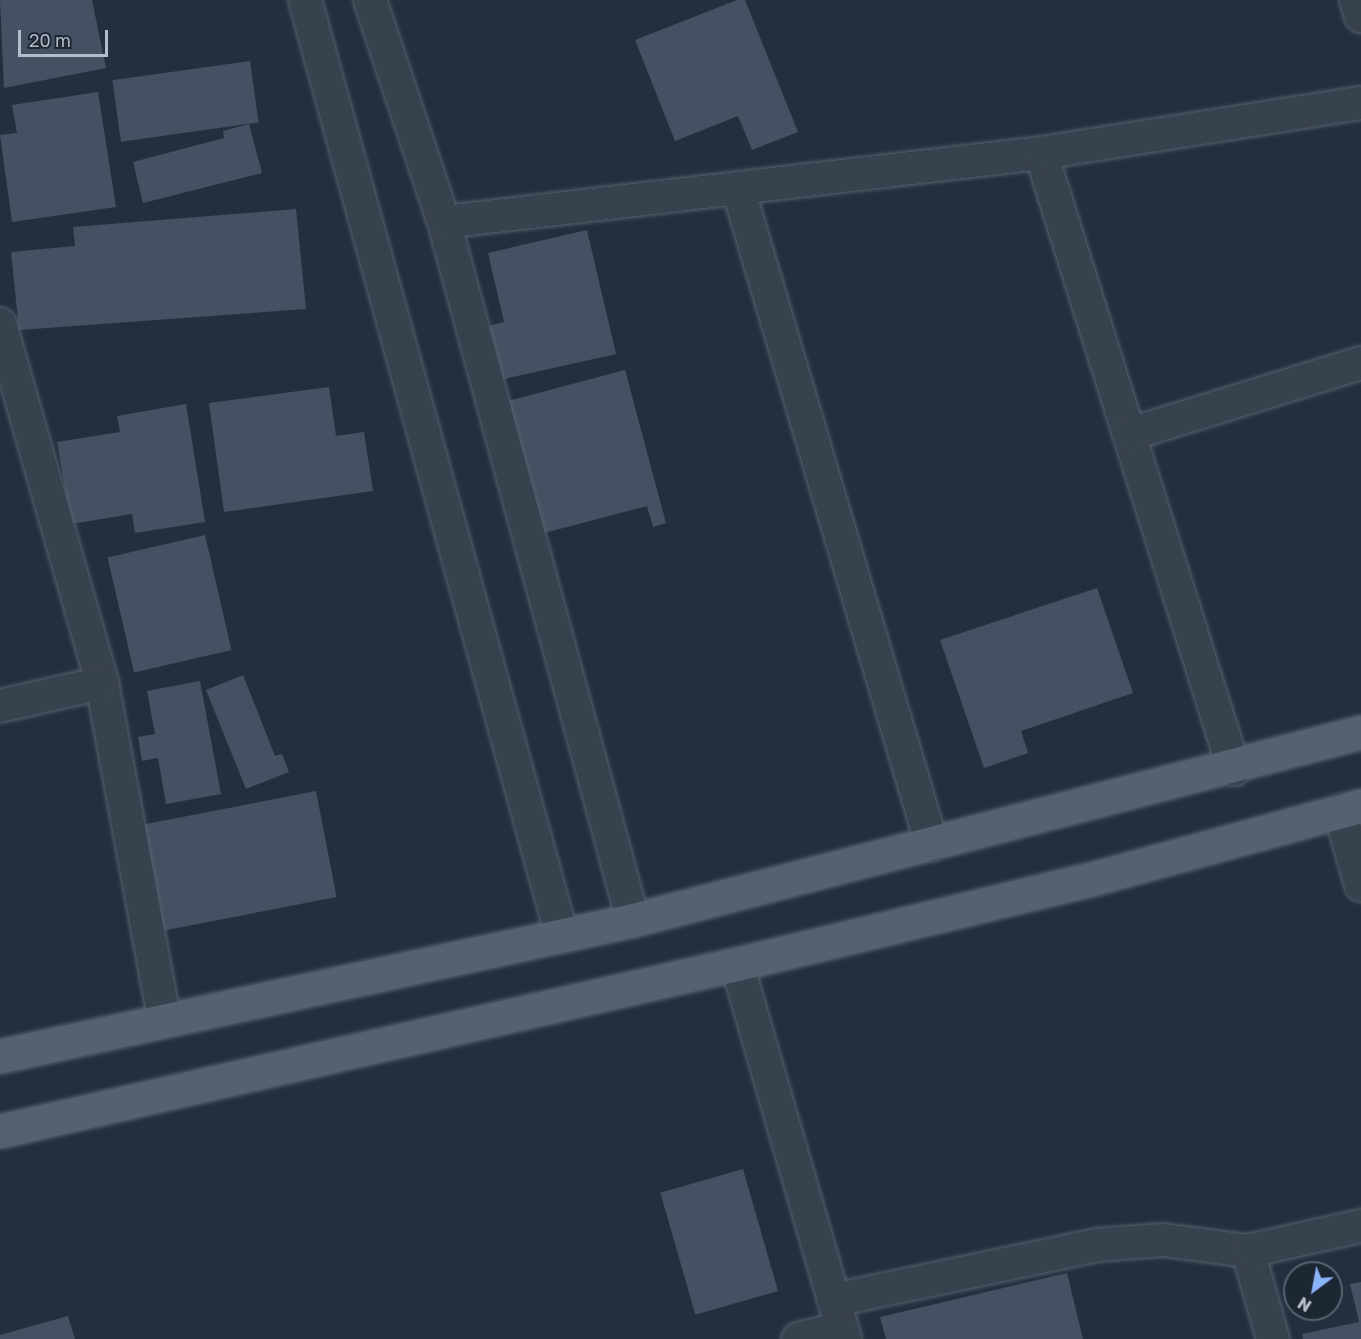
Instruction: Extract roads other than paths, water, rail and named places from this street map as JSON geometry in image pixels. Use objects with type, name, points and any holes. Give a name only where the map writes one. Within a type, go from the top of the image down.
[{"type":"main road","points":[[0,1056],[633,920],[1234,769],[1361,732]]},
{"type":"main road","points":[[0,1131],[737,964],[1084,881],[1350,809]]},
{"type":"street","points":[[306,0],[562,936]]},
{"type":"street","points":[[370,0],[444,222],[633,920]]},
{"type":"street","points":[[1356,0],[1361,16]]},
{"type":"street","points":[[444,222],[1041,153],[1361,103]]},
{"type":"street","points":[[1041,153],[1234,769]]},
{"type":"street","points":[[738,188],[932,845]]},
{"type":"street","points":[[0,324],[102,683],[164,1019]]},
{"type":"street","points":[[1130,434],[1361,363]]},
{"type":"street","points":[[0,706],[102,683]]},
{"type":"street","points":[[1350,809],[1361,885]]},
{"type":"street","points":[[737,964],[840,1322]]},
{"type":"street","points":[[798,1339],[840,1322],[1097,1245],[1163,1240],[1248,1251],[1361,1226]]},
{"type":"street","points":[[1248,1251],[1273,1339]]}]
